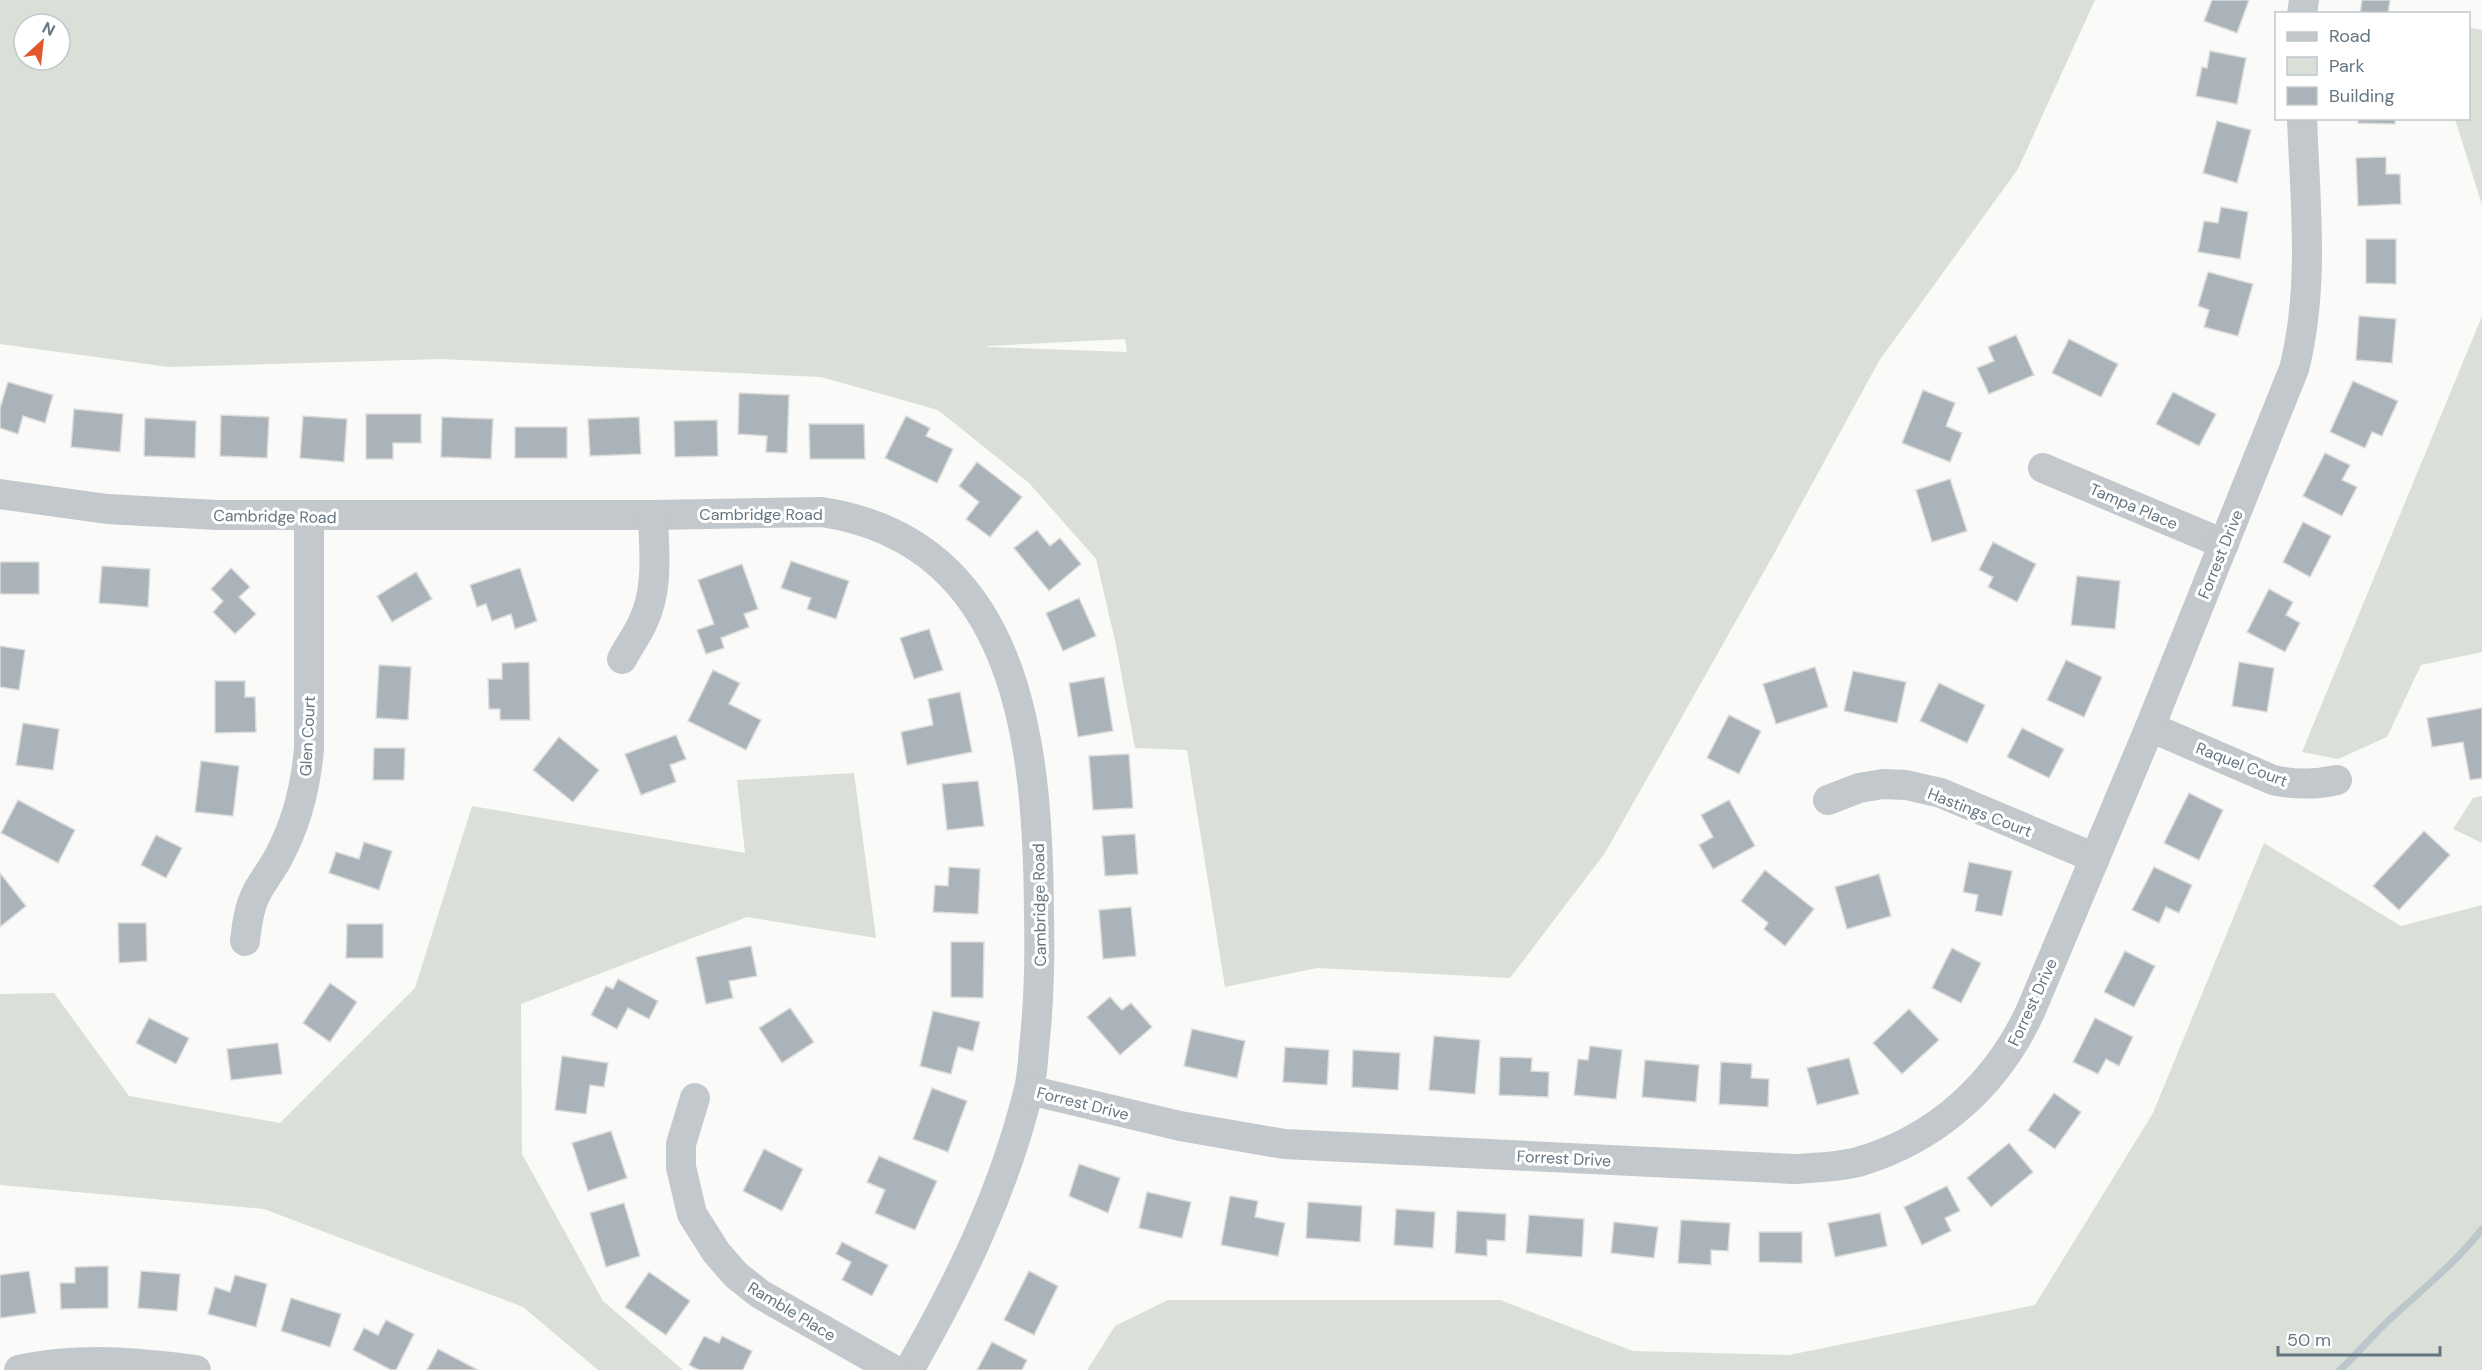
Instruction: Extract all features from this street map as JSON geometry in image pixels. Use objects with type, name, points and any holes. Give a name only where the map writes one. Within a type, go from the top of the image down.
[{"type":"street","name":"Forrest Drive","points":[[1029,1090],[1191,1128],[1284,1144],[1794,1169],[1856,1162],[1881,1154],[1929,1131],[1968,1101],[1994,1072],[2021,1032],[2150,727],[2285,394],[2301,343],[2308,288],[2302,120]]},
{"type":"street","name":"Tampa Place","points":[[2043,468],[2224,544]]},
{"type":"street","name":"Cambridge Road","points":[[0,494],[141,512],[309,517],[822,512],[849,516],[885,529],[920,549],[955,578],[981,612],[995,636],[1012,681],[1025,734],[1036,800],[1039,850],[1039,983],[1029,1090],[1001,1182],[985,1223],[949,1298],[909,1370]]},
{"type":"street","points":[[622,658],[644,621],[651,598],[654,573],[653,515]]},
{"type":"street","name":"Glen Court","points":[[245,941],[248,916],[256,893],[279,856],[288,836],[297,815],[307,775],[310,738],[309,517]]},
{"type":"street","name":"Raquel Court","points":[[2150,727],[2273,780],[2291,784],[2316,784],[2337,780]]},
{"type":"street","name":"Hastings Court","points":[[1828,800],[1859,788],[1883,784],[1906,785],[1941,794],[2095,858]]},
{"type":"street","name":"Ramble Place","points":[[695,1098],[681,1144],[681,1167],[692,1214],[716,1252],[736,1275],[760,1294],[894,1370]]},
{"type":"street","points":[[19,1370],[57,1364],[112,1362],[143,1363],[196,1370]]},
{"type":"green space","points":[[0,0],[2095,0],[2018,169],[1879,361],[1775,552],[1605,853],[1510,978],[1317,968],[1225,987],[1187,750],[1135,748],[1116,645],[1096,559],[1029,483],[938,410],[821,377],[442,359],[169,367],[0,344]],"holes":[[[1125,339],[1127,352],[988,347],[988,346]]]},
{"type":"green space","points":[[2470,27],[2482,30],[2482,205],[2455,120],[2470,120]]},
{"type":"green space","points":[[2482,316],[2482,652],[2421,665],[2387,737],[2338,759],[2302,752]]},
{"type":"green space","points":[[854,773],[876,938],[747,917],[521,1004],[522,1154],[603,1301],[683,1370],[598,1370],[523,1307],[264,1209],[0,1185],[0,994],[54,993],[129,1096],[280,1123],[415,988],[472,806],[745,853],[737,780]]},
{"type":"green space","points":[[2482,796],[2482,843],[2453,829],[2473,798]]},
{"type":"green space","points":[[2264,843],[2401,926],[2482,905],[2482,1370],[1087,1370],[1115,1326],[1168,1300],[1500,1300],[1633,1351],[1789,1355],[2035,1305],[2153,1113]]},
{"type":"building","points":[[2212,0],[2249,0],[2237,33],[2204,21]]},
{"type":"building","points":[[2362,0],[2390,0],[2388,12],[2360,12]]},
{"type":"building","points":[[2210,51],[2246,58],[2237,104],[2196,96],[2202,67],[2207,68]]},
{"type":"building","points":[[2358,120],[2395,120],[2395,124],[2358,123]]},
{"type":"building","points":[[2217,121],[2251,130],[2237,183],[2203,173]]},
{"type":"building","points":[[2386,157],[2386,174],[2400,174],[2401,204],[2358,206],[2356,158]]},
{"type":"building","points":[[2221,207],[2248,212],[2240,259],[2198,252],[2204,221],[2218,223]]},
{"type":"building","points":[[2366,239],[2396,239],[2396,284],[2366,283]]},
{"type":"building","points":[[2208,272],[2253,284],[2238,336],[2204,327],[2209,310],[2198,306]]},
{"type":"building","points":[[2359,316],[2396,319],[2392,363],[2356,360]]},
{"type":"building","points":[[2016,335],[2034,375],[1989,394],[1977,368],[1994,361],[1988,347]]},
{"type":"building","points":[[2069,339],[2118,364],[2101,397],[2052,373]]},
{"type":"building","points":[[2353,381],[2398,401],[2382,436],[2372,432],[2365,448],[2330,432]]},
{"type":"building","points":[[8,382],[53,395],[45,423],[23,416],[18,434],[0,428],[0,408]]},
{"type":"building","points":[[1923,390],[1955,403],[1946,426],[1962,433],[1950,462],[1902,443]]},
{"type":"building","points":[[2173,392],[2216,414],[2199,446],[2156,424]]},
{"type":"building","points":[[739,393],[789,395],[787,453],[766,452],[767,436],[738,434]]},
{"type":"building","points":[[74,409],[123,414],[120,452],[71,447]]},
{"type":"building","points":[[366,414],[421,414],[421,443],[393,443],[393,459],[366,459]]},
{"type":"building","points":[[221,415],[269,417],[267,458],[220,456]]},
{"type":"building","points":[[303,416],[347,419],[344,462],[300,458]]},
{"type":"building","points":[[906,416],[930,428],[926,436],[953,449],[937,483],[885,458]]},
{"type":"building","points":[[442,417],[493,419],[491,459],[441,457]]},
{"type":"building","points":[[639,417],[641,454],[590,456],[588,419]]},
{"type":"building","points":[[145,418],[196,421],[195,458],[144,456]]},
{"type":"building","points":[[717,420],[718,456],[675,457],[674,421]]},
{"type":"building","points":[[809,424],[864,424],[865,459],[810,459]]},
{"type":"building","points":[[515,427],[567,427],[567,458],[515,458]]},
{"type":"building","points":[[2325,453],[2350,465],[2342,480],[2357,487],[2342,516],[2303,496]]},
{"type":"building","points":[[977,462],[1022,497],[990,537],[966,519],[979,502],[959,486]]},
{"type":"building","points":[[1950,479],[1967,531],[1932,542],[1916,490]]},
{"type":"building","points":[[2303,522],[2331,536],[2310,577],[2283,562]]},
{"type":"building","points":[[1037,530],[1050,546],[1060,538],[1081,564],[1049,591],[1014,548]]},
{"type":"building","points":[[1993,542],[2036,564],[2017,602],[1988,587],[1993,577],[1979,570]]},
{"type":"building","points":[[791,561],[849,581],[836,619],[807,609],[811,598],[781,588]]},
{"type":"building","points":[[0,562],[39,562],[39,594],[0,594]]},
{"type":"building","points":[[742,564],[758,609],[744,614],[749,627],[721,638],[724,648],[706,654],[697,630],[714,624],[698,580]]},
{"type":"building","points":[[102,566],[150,569],[148,607],[99,603]]},
{"type":"building","points":[[231,568],[250,587],[239,597],[256,614],[235,634],[213,612],[223,601],[211,589]]},
{"type":"building","points":[[520,568],[537,621],[515,629],[511,614],[492,621],[486,604],[477,607],[470,585]]},
{"type":"building","points":[[416,572],[432,599],[392,622],[377,596]]},
{"type":"building","points":[[2077,576],[2120,581],[2115,629],[2071,625]]},
{"type":"building","points":[[2269,589],[2293,602],[2286,615],[2300,623],[2285,652],[2247,632]]},
{"type":"building","points":[[1079,598],[1096,636],[1063,651],[1046,613]]},
{"type":"building","points":[[929,629],[943,670],[914,679],[900,638]]},
{"type":"building","points":[[0,646],[25,650],[19,690],[0,687]]},
{"type":"building","points":[[2066,660],[2102,677],[2084,717],[2047,700]]},
{"type":"building","points":[[529,662],[530,720],[500,720],[500,709],[489,709],[488,679],[502,679],[502,663]]},
{"type":"building","points":[[2239,662],[2274,668],[2267,712],[2232,706]]},
{"type":"building","points":[[379,665],[411,667],[408,720],[376,718]]},
{"type":"building","points":[[1815,667],[1828,707],[1776,724],[1763,684]]},
{"type":"building","points":[[713,670],[740,683],[729,704],[761,720],[746,750],[688,721]]},
{"type":"building","points":[[1853,671],[1906,682],[1897,723],[1844,711]]},
{"type":"building","points":[[1104,677],[1113,731],[1078,737],[1069,683]]},
{"type":"building","points":[[215,681],[245,681],[245,697],[255,697],[256,732],[215,733]]},
{"type":"building","points":[[1939,683],[1985,705],[1967,743],[1920,721]]},
{"type":"building","points":[[960,692],[972,752],[907,765],[901,732],[933,725],[928,699]]},
{"type":"building","points":[[2482,708],[2482,778],[2470,780],[2463,742],[2432,747],[2427,718]]},
{"type":"building","points":[[1729,715],[1761,731],[1739,774],[1707,758]]},
{"type":"building","points":[[23,723],[59,729],[53,770],[16,765]]},
{"type":"building","points":[[2022,728],[2064,749],[2049,778],[2007,757]]},
{"type":"building","points":[[676,735],[686,759],[670,765],[676,782],[641,795],[625,754]]},
{"type":"building","points":[[559,737],[599,770],[573,802],[533,770]]},
{"type":"building","points":[[374,748],[405,748],[404,780],[373,780]]},
{"type":"building","points":[[1129,754],[1133,808],[1093,810],[1089,756]]},
{"type":"building","points":[[201,761],[239,766],[233,816],[195,812]]},
{"type":"building","points":[[978,781],[984,826],[947,830],[942,784]]},
{"type":"building","points":[[2189,793],[2223,810],[2199,860],[2164,843]]},
{"type":"building","points":[[18,800],[75,830],[58,863],[1,833]]},
{"type":"building","points":[[1729,800],[1755,846],[1713,869],[1699,845],[1713,837],[1701,815]]},
{"type":"building","points":[[2424,831],[2450,855],[2399,910],[2373,886]]},
{"type":"building","points":[[1135,834],[1138,874],[1105,876],[1102,836]]},
{"type":"building","points":[[156,835],[182,848],[166,878],[141,865]]},
{"type":"building","points":[[364,842],[392,851],[379,890],[329,873],[336,852],[359,859]]},
{"type":"building","points":[[1969,862],[2012,871],[2002,916],[1975,911],[1978,895],[1963,892]]},
{"type":"building","points":[[949,867],[980,869],[978,914],[933,912],[935,885],[948,886]]},
{"type":"building","points":[[2154,867],[2192,885],[2179,913],[2166,907],[2159,923],[2132,910]]},
{"type":"building","points":[[1765,870],[1814,909],[1785,946],[1764,929],[1768,923],[1741,901]]},
{"type":"building","points":[[0,873],[26,906],[0,927]]},
{"type":"building","points":[[1879,874],[1891,916],[1847,929],[1835,887]]},
{"type":"building","points":[[1131,907],[1136,956],[1103,959],[1099,910]]},
{"type":"building","points":[[118,923],[146,923],[147,961],[119,963]]},
{"type":"building","points":[[347,924],[383,924],[383,958],[346,958]]},
{"type":"building","points":[[951,942],[984,942],[983,998],[951,997]]},
{"type":"building","points":[[751,946],[757,976],[729,981],[733,998],[706,1004],[696,957]]},
{"type":"building","points":[[1952,948],[1981,963],[1961,1003],[1932,988]]},
{"type":"building","points":[[2125,951],[2155,966],[2134,1007],[2104,992]]},
{"type":"building","points":[[618,979],[658,1001],[649,1019],[628,1008],[617,1029],[591,1015],[606,986],[613,989]]},
{"type":"building","points":[[330,983],[357,1002],[330,1042],[303,1023]]},
{"type":"building","points":[[1110,997],[1122,1010],[1131,1003],[1152,1027],[1120,1055],[1087,1017]]},
{"type":"building","points":[[790,1008],[814,1042],[782,1063],[759,1028]]},
{"type":"building","points":[[1909,1009],[1939,1040],[1902,1074],[1873,1043]]},
{"type":"building","points":[[933,1011],[980,1022],[973,1051],[958,1047],[951,1074],[920,1066]]},
{"type":"building","points":[[149,1018],[189,1038],[176,1064],[136,1043]]},
{"type":"building","points":[[2095,1018],[2133,1037],[2119,1066],[2106,1059],[2098,1074],[2073,1062]]},
{"type":"building","points":[[1192,1029],[1245,1041],[1237,1078],[1184,1066]]},
{"type":"building","points":[[1434,1036],[1480,1040],[1475,1094],[1429,1090]]},
{"type":"building","points":[[278,1043],[282,1074],[231,1080],[227,1049]]},
{"type":"building","points":[[1590,1046],[1622,1050],[1616,1099],[1574,1095],[1578,1059],[1588,1060]]},
{"type":"building","points":[[1285,1047],[1329,1050],[1327,1085],[1283,1082]]},
{"type":"building","points":[[1353,1050],[1400,1053],[1398,1090],[1352,1087]]},
{"type":"building","points":[[562,1056],[608,1063],[604,1087],[590,1085],[586,1114],[555,1110]]},
{"type":"building","points":[[1500,1057],[1532,1058],[1531,1071],[1549,1072],[1548,1097],[1499,1095]]},
{"type":"building","points":[[1849,1058],[1859,1094],[1817,1105],[1807,1068]]},
{"type":"building","points":[[1645,1060],[1699,1065],[1696,1102],[1642,1097]]},
{"type":"building","points":[[1721,1062],[1752,1064],[1751,1078],[1769,1079],[1768,1107],[1719,1104]]},
{"type":"building","points":[[932,1088],[967,1101],[948,1152],[913,1139]]},
{"type":"building","points":[[2054,1093],[2081,1112],[2055,1149],[2028,1130]]},
{"type":"building","points":[[611,1131],[627,1178],[588,1191],[572,1143]]},
{"type":"building","points":[[2009,1143],[2033,1172],[1991,1207],[1967,1178]]},
{"type":"building","points":[[764,1149],[803,1169],[782,1211],[743,1191]]},
{"type":"building","points":[[879,1156],[937,1181],[915,1230],[875,1213],[885,1190],[867,1182]]},
{"type":"building","points":[[1079,1164],[1120,1178],[1108,1213],[1069,1196]]},
{"type":"building","points":[[1947,1186],[1960,1211],[1945,1218],[1951,1231],[1922,1245],[1904,1207]]},
{"type":"building","points":[[1147,1192],[1191,1202],[1182,1238],[1139,1228]]},
{"type":"building","points":[[1230,1196],[1258,1201],[1255,1217],[1285,1223],[1278,1256],[1221,1245]]},
{"type":"building","points":[[1308,1202],[1362,1206],[1360,1242],[1306,1238]]},
{"type":"building","points":[[624,1203],[640,1256],[606,1267],[590,1213]]},
{"type":"building","points":[[1396,1209],[1435,1212],[1433,1248],[1394,1245]]},
{"type":"building","points":[[1457,1211],[1506,1214],[1505,1241],[1487,1240],[1487,1256],[1455,1253]]},
{"type":"building","points":[[1880,1213],[1887,1246],[1835,1257],[1828,1223]]},
{"type":"building","points":[[1529,1215],[1584,1219],[1582,1257],[1526,1253]]},
{"type":"building","points":[[1681,1220],[1730,1223],[1728,1251],[1711,1250],[1711,1265],[1678,1263]]},
{"type":"building","points":[[1614,1222],[1658,1227],[1654,1258],[1611,1253]]},
{"type":"building","points":[[1759,1232],[1802,1232],[1802,1263],[1759,1262]]},
{"type":"building","points":[[842,1242],[888,1265],[872,1296],[842,1280],[851,1262],[836,1254]]},
{"type":"building","points":[[108,1266],[108,1308],[61,1309],[60,1283],[75,1283],[75,1267]]},
{"type":"building","points":[[29,1271],[36,1313],[0,1318],[0,1275]]},
{"type":"building","points":[[141,1271],[180,1274],[177,1311],[138,1308]]},
{"type":"building","points":[[1029,1271],[1058,1286],[1034,1335],[1004,1320]]},
{"type":"building","points":[[649,1272],[690,1301],[666,1335],[625,1307]]},
{"type":"building","points":[[235,1275],[267,1284],[256,1327],[208,1314],[215,1287],[230,1292]]},
{"type":"building","points":[[291,1298],[341,1314],[330,1347],[281,1331]]},
{"type":"building","points":[[386,1320],[414,1334],[396,1370],[391,1370],[353,1350],[364,1328],[378,1335]]},
{"type":"building","points":[[704,1336],[719,1343],[722,1336],[752,1351],[743,1370],[699,1370],[689,1365]]},
{"type":"building","points":[[992,1342],[1027,1360],[1022,1370],[977,1370]]},
{"type":"building","points":[[438,1349],[478,1370],[427,1370]]},
{"type":"waterway","points":[[2340,1370],[2389,1320],[2449,1265],[2482,1229]]}]
